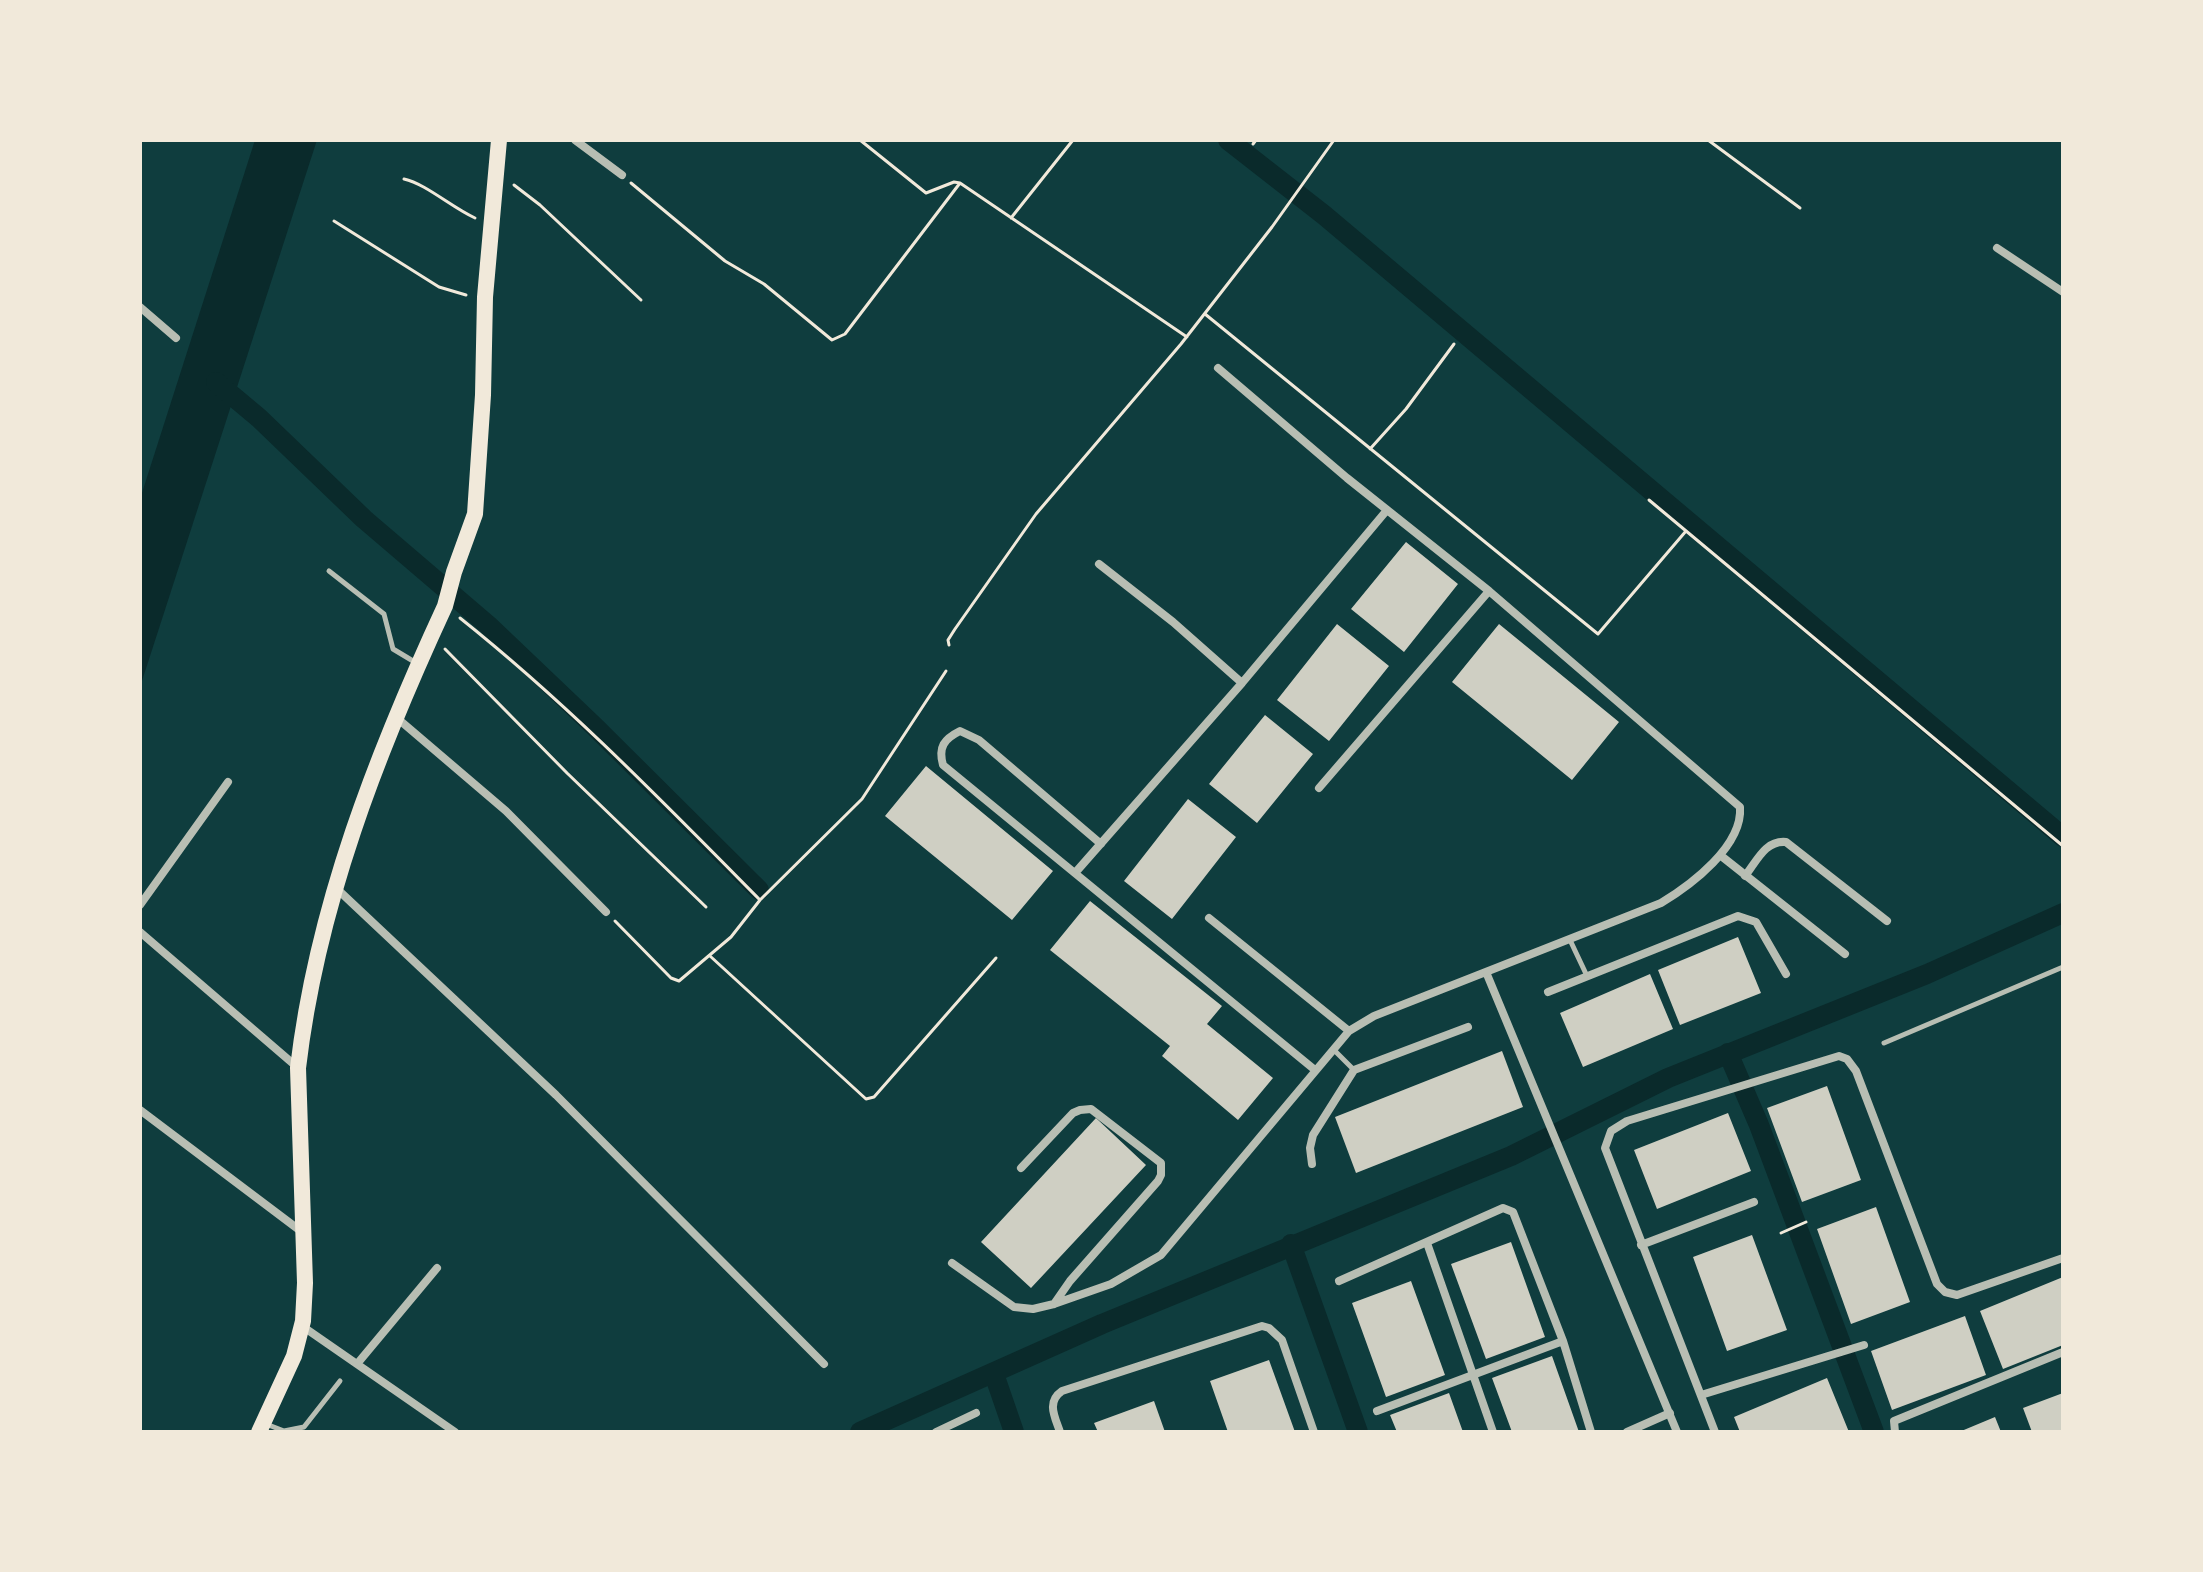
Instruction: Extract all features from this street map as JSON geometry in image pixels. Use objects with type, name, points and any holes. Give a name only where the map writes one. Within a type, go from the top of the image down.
[{"type":"main road","points":[[261,1428],[294,1356],[302,1326],[305,1283],[298,1068],[334,887],[359,811],[446,602],[475,514],[483,395],[485,297],[499,140]]},
{"type":"street","points":[[575,140],[622,175]]},
{"type":"street","points":[[1997,248],[2063,292]]},
{"type":"street","points":[[140,307],[176,338]]},
{"type":"street","points":[[952,1263],[1014,1307],[1033,1309],[1111,1284],[1161,1255],[1349,1031],[1374,1016],[1661,903],[1688,887],[1720,855],[1740,819],[1740,807],[1489,591],[1218,368]]},
{"type":"street","points":[[1075,873],[1242,683],[1387,510]]},
{"type":"street","points":[[1099,564],[1173,622],[1242,683]]},
{"type":"street","points":[[1319,788],[1489,591]]},
{"type":"street","points":[[397,718],[506,811],[606,912]]},
{"type":"street","points":[[1101,844],[979,740],[960,731],[943,743],[939,753],[943,765],[1315,1070]]},
{"type":"street","points":[[140,905],[228,782]]},
{"type":"street","points":[[1745,876],[1767,846],[1776,841],[1786,842],[1887,921]]},
{"type":"street","points":[[1720,855],[1845,954]]},
{"type":"street","points":[[334,887],[556,1095],[824,1364]]},
{"type":"street","points":[[1548,992],[1738,916],[1756,922],[1786,974]]},
{"type":"street","points":[[1209,918],[1349,1031]]},
{"type":"street","points":[[140,932],[298,1068]]},
{"type":"street","points":[[1486,972],[1677,1432]]},
{"type":"street","points":[[1312,1164],[1310,1148],[1313,1135],[1354,1070],[1468,1027]]},
{"type":"street","points":[[1715,1432],[1605,1148],[1611,1131],[1627,1121],[1839,1056],[1851,1063],[1937,1284],[1945,1292],[1957,1295],[2063,1258]]},
{"type":"street","points":[[1021,1168],[1073,1113],[1085,1109],[1091,1109],[1161,1163],[1158,1181],[1070,1281],[1054,1304]]},
{"type":"street","points":[[140,1110],[302,1232]]},
{"type":"street","points":[[1641,1245],[1754,1202]]},
{"type":"street","points":[[1339,1281],[1509,1208],[1563,1341],[1591,1432]]},
{"type":"street","points":[[1427,1243],[1493,1432]]},
{"type":"street","points":[[357,1364],[437,1268]]},
{"type":"street","points":[[302,1326],[455,1432]]},
{"type":"street","points":[[1060,1432],[1052,1406],[1054,1398],[1062,1391],[1262,1326],[1282,1340],[1314,1432]]},
{"type":"street","points":[[1377,1411],[1563,1341]]},
{"type":"street","points":[[1701,1395],[1864,1345]]},
{"type":"street","points":[[1895,1432],[1894,1421],[2063,1352]]},
{"type":"street","points":[[936,1432],[976,1413]]},
{"type":"street","points":[[1627,1432],[1670,1413]]},
{"type":"lane","points":[[329,571],[384,614],[393,649],[419,664]]},
{"type":"lane","points":[[1569,939],[1587,976]]},
{"type":"lane","points":[[1884,1043],[2063,967]]},
{"type":"lane","points":[[1333,1048],[1354,1070]]},
{"type":"lane","points":[[261,1428],[284,1431],[304,1427],[340,1381]]},
{"type":"path","points":[[860,140],[926,193],[954,182],[960,183],[1187,337]]},
{"type":"path","points":[[1011,218],[1073,140]]},
{"type":"path","points":[[949,645],[948,640],[955,629],[1036,514],[1187,337],[1334,140]]},
{"type":"path","points":[[1708,140],[1800,208]]},
{"type":"path","points":[[495,170],[540,205],[641,300]]},
{"type":"path","points":[[622,175],[725,261],[764,284],[832,340],[845,334],[960,183]]},
{"type":"path","points":[[404,179],[418,182],[436,197],[493,226]]},
{"type":"path","points":[[334,221],[439,287],[462,295],[485,297]]},
{"type":"path","points":[[1205,314],[1598,634],[1686,531]]},
{"type":"path","points":[[1370,449],[1406,409],[1454,344]]},
{"type":"path","points":[[1649,500],[2063,846]]},
{"type":"path","points":[[446,602],[516,662],[627,766],[760,900]]},
{"type":"path","points":[[432,635],[567,773],[706,907]]},
{"type":"path","points":[[606,912],[675,981],[679,981],[731,937],[760,900],[862,799],[946,671]]},
{"type":"path","points":[[710,956],[866,1099],[874,1097],[996,958]]},
{"type":"path","points":[[1781,1233],[1806,1222]]},
{"type":"water","points":[[255,140],[317,140],[140,687],[140,499]]},
{"type":"building","points":[[1406,542],[1458,584],[1404,652],[1351,609]]},
{"type":"building","points":[[1337,624],[1389,666],[1329,741],[1277,700]]},
{"type":"building","points":[[1499,624],[1619,722],[1572,780],[1452,682]]},
{"type":"building","points":[[1265,715],[1313,754],[1257,823],[1209,784]]},
{"type":"building","points":[[926,766],[1053,871],[1012,920],[885,816]]},
{"type":"building","points":[[1188,799],[1236,837],[1172,919],[1124,881]]},
{"type":"building","points":[[1090,901],[1222,1006],[1207,1024],[1273,1078],[1238,1120],[1162,1056],[1170,1046],[1050,950]]},
{"type":"building","points":[[1738,937],[1761,993],[1680,1025],[1658,970]]},
{"type":"building","points":[[1650,974],[1673,1029],[1583,1067],[1560,1013]]},
{"type":"building","points":[[1502,1051],[1523,1107],[1356,1173],[1335,1117]]},
{"type":"building","points":[[1827,1086],[1861,1180],[1802,1202],[1767,1108]]},
{"type":"building","points":[[1728,1113],[1751,1171],[1657,1209],[1634,1150]]},
{"type":"building","points":[[1096,1118],[1146,1165],[1031,1288],[981,1242]]},
{"type":"building","points":[[1876,1207],[1910,1302],[1851,1324],[1817,1229]]},
{"type":"building","points":[[1752,1235],[1787,1330],[1727,1351],[1693,1257]]},
{"type":"building","points":[[1511,1242],[1545,1337],[1486,1359],[1451,1264]]},
{"type":"building","points":[[2063,1277],[2063,1345],[2003,1369],[1980,1311]]},
{"type":"building","points":[[1411,1281],[1445,1375],[1386,1397],[1352,1303]]},
{"type":"building","points":[[1965,1316],[1986,1375],[1892,1410],[1871,1351]]},
{"type":"building","points":[[1552,1356],[1579,1432],[1512,1432],[1492,1378]]},
{"type":"building","points":[[1269,1360],[1295,1432],[1228,1432],[1210,1381]]},
{"type":"building","points":[[1827,1378],[1849,1432],[1740,1432],[1734,1417]]},
{"type":"building","points":[[1449,1393],[1463,1432],[1397,1432],[1390,1415]]},
{"type":"building","points":[[2063,1393],[2063,1432],[2032,1432],[2023,1408]]},
{"type":"building","points":[[1154,1401],[1165,1432],[1098,1432],[1094,1423]]},
{"type":"building","points":[[1995,1417],[2001,1432],[1959,1432]]},
{"type":"waterway","points":[[1228,140],[1324,215],[2063,837]]},
{"type":"waterway","points":[[216,382],[259,418],[364,519],[488,625],[759,890]]},
{"type":"waterway","points":[[860,1432],[1102,1324],[1511,1156],[1668,1078],[1927,974],[2063,913]]},
{"type":"waterway","points":[[1728,1053],[1759,1125],[1874,1432]]},
{"type":"waterway","points":[[1291,1244],[1358,1432]]},
{"type":"waterway","points":[[994,1374],[1014,1432]]}]
